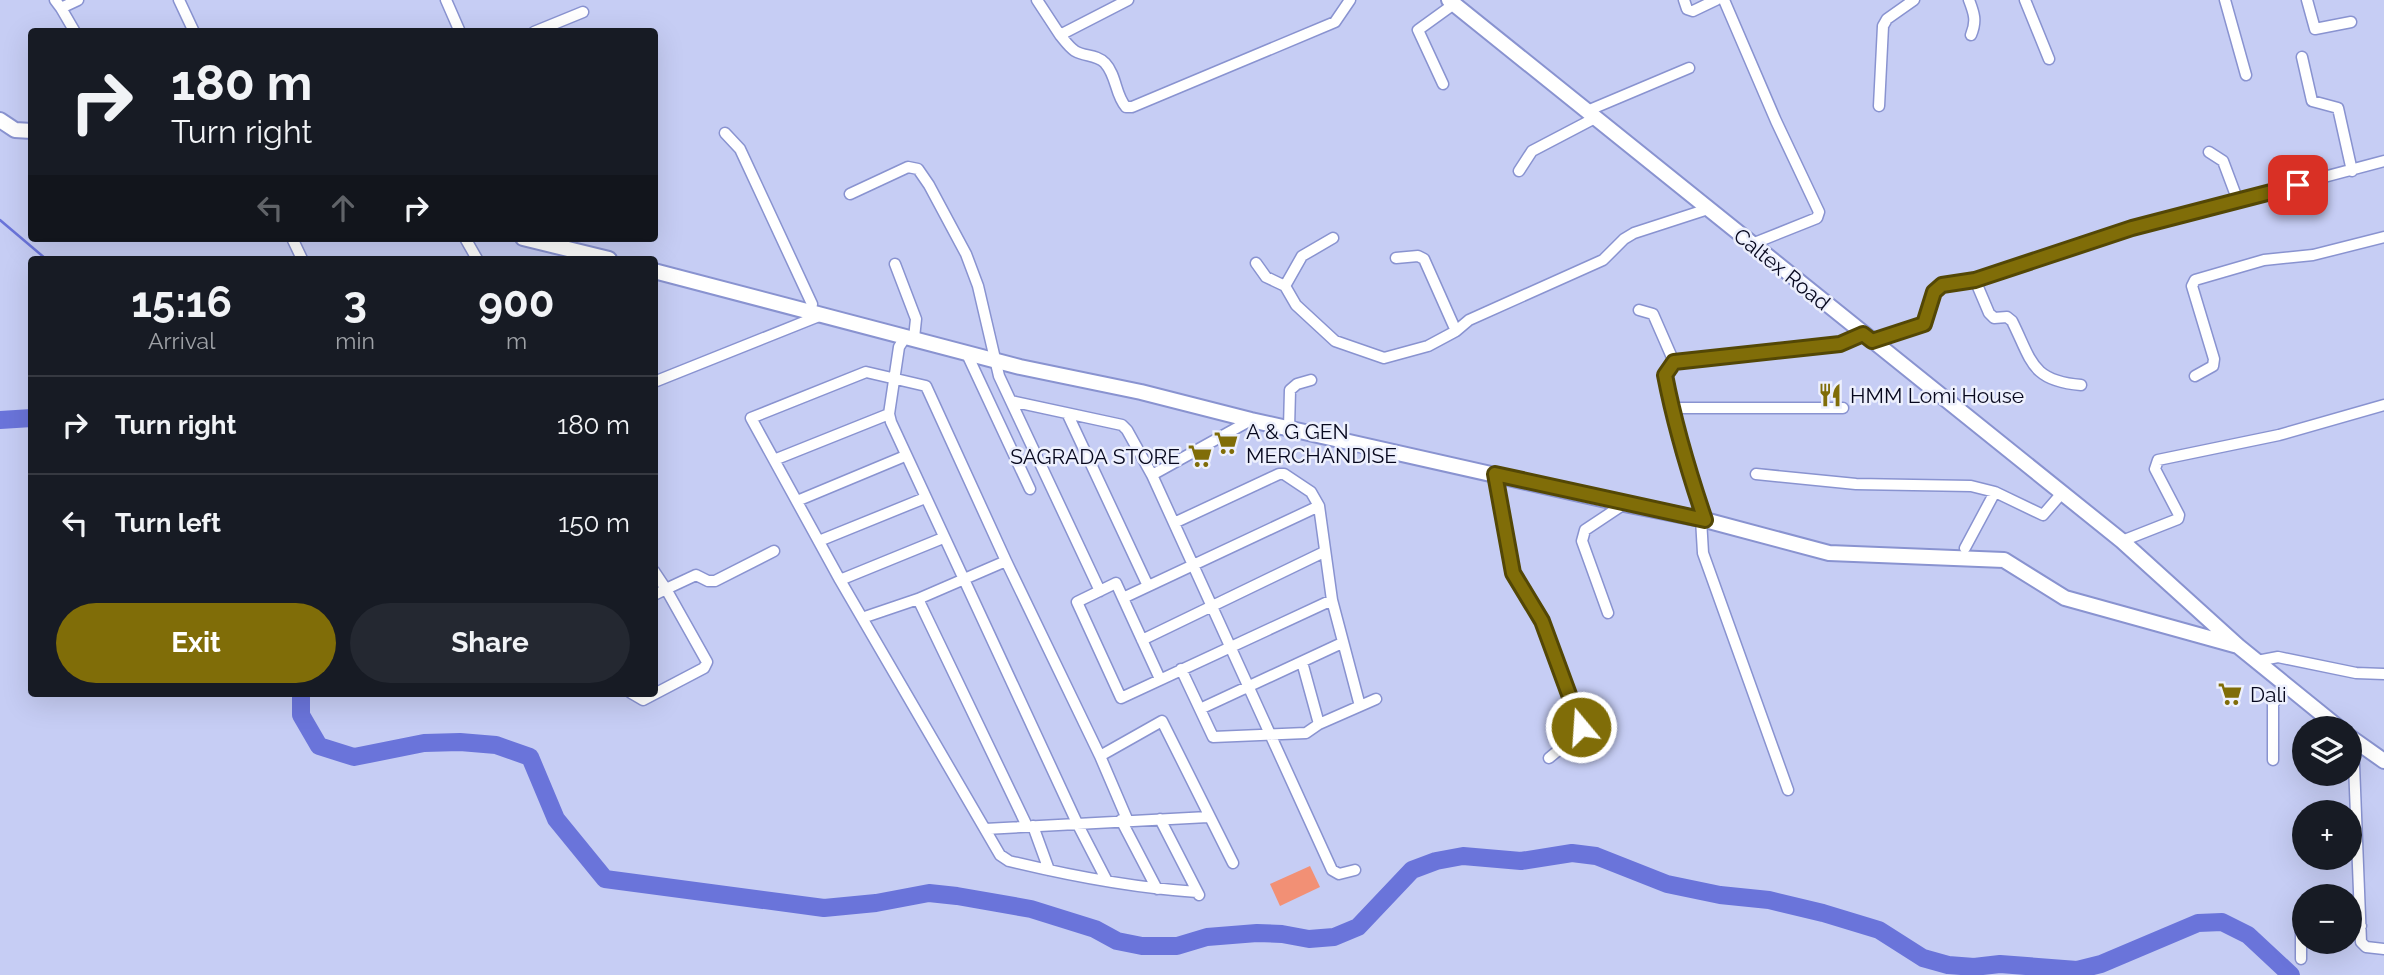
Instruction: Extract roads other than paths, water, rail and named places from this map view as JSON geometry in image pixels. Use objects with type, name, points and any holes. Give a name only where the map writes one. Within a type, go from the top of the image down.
[{"type":"street","points":[[73,28],[58,4],[78,0]]},
{"type":"street","points":[[179,0],[192,28]]},
{"type":"street","points":[[446,0],[458,28]]},
{"type":"street","points":[[1037,0],[1060,35],[1078,53],[1094,55],[1104,61],[1112,72],[1121,102],[1126,107],[1132,107],[1335,22],[1350,0]]},
{"type":"street","points":[[1060,35],[1128,0]]},
{"type":"street","points":[[1684,0],[1687,9],[1693,10],[1716,0]]},
{"type":"street","points":[[1724,0],[1819,212],[1816,218],[1752,244]]},
{"type":"street","points":[[1879,106],[1883,26],[1887,19],[1914,0]]},
{"type":"street","points":[[1969,0],[1975,15],[1971,35]]},
{"type":"street","points":[[2025,0],[2049,59]]},
{"type":"street","points":[[2225,0],[2246,75]]},
{"type":"street","points":[[2307,0],[2315,29],[2351,23]]},
{"type":"street","points":[[1443,84],[1418,30],[1452,2]]},
{"type":"street","name":"Caltex Road","points":[[1452,2],[2122,541],[2238,646],[2324,716]]},
{"type":"street","points":[[544,28],[583,12]]},
{"type":"street","points":[[2302,57],[2312,101],[2338,108],[2351,170]]},
{"type":"street","points":[[1518,171],[1532,150],[1591,114],[1689,68]]},
{"type":"street","points":[[0,120],[15,130],[28,131]]},
{"type":"street","points":[[725,133],[740,149],[814,314]]},
{"type":"street","points":[[2209,152],[2223,160],[2238,201]]},
{"type":"street","points":[[1788,790],[1703,553],[1703,519],[1681,451],[1665,375],[1674,362],[1840,344],[1924,324],[1937,287],[1975,280],[2132,228],[2384,161]]},
{"type":"street","points":[[850,194],[908,167],[918,169],[929,185],[966,254],[978,286],[994,360],[1011,401],[1100,591]]},
{"type":"street","points":[[1256,263],[1266,277],[1285,286],[1296,305],[1335,341],[1384,358],[1428,346],[1480,315],[1603,260],[1634,233],[1708,209]]},
{"type":"street","points":[[2195,376],[2213,366],[2214,359],[2192,286],[2195,280],[2264,260],[2313,255],[2384,237]]},
{"type":"street","points":[[1285,286],[1302,256],[1333,238]]},
{"type":"street","points":[[555,242],[600,256]]},
{"type":"street","points":[[1396,258],[1418,256],[1423,260],[1456,331]]},
{"type":"street","points":[[895,264],[916,319],[910,337],[900,347],[889,414],[943,538],[1107,881]]},
{"type":"street","points":[[658,272],[994,360],[1624,504],[1703,519],[1829,553],[2004,560],[2064,598],[2238,646]]},
{"type":"street","points":[[1975,280],[1992,317],[2007,317],[2012,321],[2042,375],[2055,383],[2081,385]]},
{"type":"street","points":[[1639,310],[1653,314],[1674,362]]},
{"type":"street","points":[[658,380],[814,314]]},
{"type":"street","points":[[966,352],[1030,489]]},
{"type":"street","points":[[1157,889],[1124,820],[1100,756],[926,386],[866,372],[751,418],[840,580],[1000,855],[1009,861],[1049,870],[1107,881],[1157,889],[1198,894],[1160,819]]},
{"type":"street","points":[[1289,428],[1290,390],[1297,384],[1311,380]]},
{"type":"street","points":[[1011,401],[1122,425],[1131,435],[1232,646],[1332,870],[1339,874],[1355,870]]},
{"type":"street","points":[[2122,541],[2178,519],[2179,515],[2155,469],[2158,460],[2280,435],[2384,405]]},
{"type":"street","points":[[1671,408],[1843,408]]},
{"type":"street","points":[[774,460],[889,414]]},
{"type":"street","points":[[1068,415],[1148,586]]},
{"type":"street","points":[[1152,475],[1251,420]]},
{"type":"street","points":[[797,501],[905,456]]},
{"type":"street","points":[[1174,523],[1284,474],[1311,492],[1319,506],[1332,600],[1360,706]]},
{"type":"street","points":[[1495,474],[1513,573],[1542,621],[1581,727],[1578,734],[1549,758]]},
{"type":"street","points":[[1756,474],[1856,484],[1971,486],[1995,492],[2043,515],[2062,493]]},
{"type":"street","points":[[1965,548],[1995,492]]},
{"type":"street","points":[[819,541],[925,498]]},
{"type":"street","points":[[1608,613],[1586,558],[1583,535],[1586,530],[1624,504]]},
{"type":"street","points":[[1123,598],[1319,506]]},
{"type":"street","points":[[840,580],[943,538]]},
{"type":"street","points":[[658,593],[696,575],[708,581],[715,581],[774,551]]},
{"type":"street","points":[[1142,640],[1324,552]]},
{"type":"street","points":[[862,618],[918,599],[1006,561]]},
{"type":"street","points":[[658,576],[707,662],[704,668],[658,694]]},
{"type":"street","points":[[1160,680],[1116,583],[1077,603],[1121,698],[1160,680],[1181,669],[1332,600]]},
{"type":"street","points":[[918,599],[1049,870]]},
{"type":"street","points":[[1200,709],[1251,688],[1342,643]]},
{"type":"street","points":[[2257,661],[2278,657],[2356,674],[2384,674]]},
{"type":"street","points":[[1302,662],[1319,724]]},
{"type":"street","points":[[1181,669],[1213,737],[1306,733],[1319,724],[1377,699]]},
{"type":"street","points":[[2273,760],[2273,704],[2287,685]]},
{"type":"street","points":[[1100,756],[1162,721],[1233,863]]},
{"type":"street","points":[[2362,745],[2384,761]]},
{"type":"street","points":[[2353,786],[2355,884]]},
{"type":"street","points":[[985,829],[1208,817]]},
{"type":"street","points":[[2362,942],[2363,945],[2384,948]]},
{"type":"street","points":[[2301,954],[2301,960]]},
{"type":"waterway","points":[[0,220],[42,256]]},
{"type":"waterway","points":[[0,420],[28,418]]},
{"type":"waterway","points":[[301,697],[301,715],[319,746],[354,757],[424,743],[460,742],[496,745],[530,757],[556,819],[605,879],[824,908],[876,903],[929,893],[957,896],[1031,909],[1095,929],[1117,941],[1142,946],[1177,946],[1207,937],[1257,933],[1309,939],[1334,937],[1358,927],[1412,870],[1436,861],[1463,856],[1521,861],[1572,853],[1596,856],[1667,884],[1720,895],[1769,900],[1823,913],[1879,930],[1923,958],[1948,965],[1974,967],[2000,964],[2077,970],[2101,964],[2198,923],[2222,922],[2248,935],[2291,975]]},
{"type":"place","name":"HMM Lomi House","points":[[1830,395]]},
{"type":"place","name":"A & G GEN MERCHANDISE","points":[[1226,443]]},
{"type":"place","name":"SAGRADA STORE","points":[[1200,456]]},
{"type":"place","name":"Dali","points":[[2230,694]]}]
